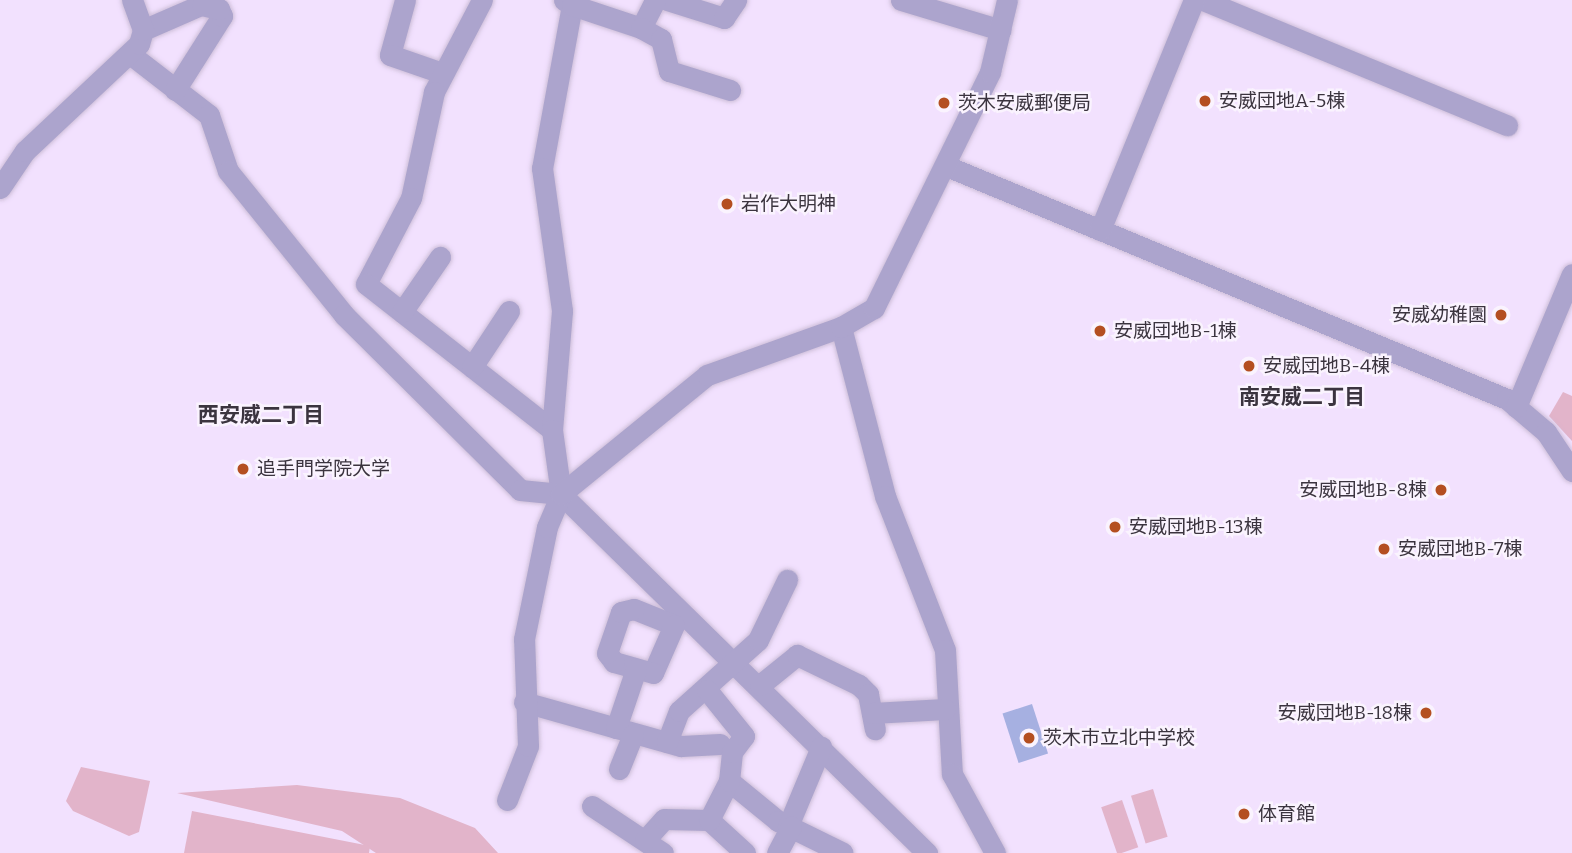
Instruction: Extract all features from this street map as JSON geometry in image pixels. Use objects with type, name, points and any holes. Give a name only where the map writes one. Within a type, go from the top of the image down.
[{"type":"street","points":[[132,0],[143,30]]},
{"type":"street","points":[[405,0],[390,55],[442,72]]},
{"type":"street","points":[[482,0],[442,72],[411,198],[366,284],[552,430]]},
{"type":"street","points":[[641,28],[655,0]]},
{"type":"street","points":[[667,0],[724,18],[736,0]]},
{"type":"street","points":[[901,0],[1001,30]]},
{"type":"street","points":[[507,800],[528,746],[524,702],[524,639],[547,527],[561,494],[707,375],[841,327],[874,308],[888,290],[949,167],[990,72],[1007,0]]},
{"type":"street","points":[[1100,230],[1194,0]]},
{"type":"street","points":[[1203,0],[1507,125]]},
{"type":"street","points":[[0,188],[25,151],[130,54],[143,30],[207,2],[219,9],[222,16],[175,90]]},
{"type":"street","points":[[730,90],[669,71],[661,39],[641,28],[568,3],[542,168],[562,311],[552,430],[561,494],[760,685],[927,853]]},
{"type":"street","points":[[130,54],[209,115],[228,171],[344,315],[520,490],[561,494]]},
{"type":"street","points":[[949,167],[1516,407],[1546,432],[1572,471]]},
{"type":"street","points":[[402,313],[440,257]]},
{"type":"street","points":[[1516,407],[1572,274]]},
{"type":"street","points":[[472,367],[509,311]]},
{"type":"street","points":[[841,327],[885,496],[945,650],[945,709],[952,774],[995,853]]},
{"type":"street","points":[[667,742],[679,711],[706,690],[732,658],[758,640],[788,580]]},
{"type":"street","points":[[760,685],[797,655],[859,685],[874,721],[945,709]]},
{"type":"street","points":[[619,769],[636,669]]},
{"type":"street","points":[[706,690],[744,736],[732,752],[729,781],[709,820]]},
{"type":"street","points":[[524,702],[667,742],[720,744]]},
{"type":"street","points":[[777,853],[821,747]]},
{"type":"street","points":[[729,781],[789,826],[844,853]]},
{"type":"street","points":[[592,806],[663,853]]},
{"type":"street","points":[[645,840],[663,819],[709,820],[745,853]]},
{"type":"shaded area","points":[[1563,392],[1572,396],[1572,441],[1549,416]]},
{"type":"shaded area","points":[[81,767],[150,781],[139,832],[129,836],[73,811],[66,801]]},
{"type":"shaded area","points":[[297,785],[400,798],[475,828],[498,853],[376,853],[342,831],[177,793]]},
{"type":"shaded area","points":[[1153,789],[1168,837],[1146,844],[1131,796]]},
{"type":"shaded area","points":[[1122,800],[1138,847],[1117,853],[1101,807]]},
{"type":"shaded area","points":[[192,811],[370,846],[369,853],[184,853]]},
{"type":"water","points":[[1032,704],[1048,753],[1019,763],[1003,714]]},
{"type":"place","name":"安威団地A-5棟","points":[[1205,101]]},
{"type":"place","name":"茨木安威郵便局","points":[[944,103]]},
{"type":"place","name":"岩作大明神","points":[[727,204]]},
{"type":"place","name":"安威幼稚園","points":[[1501,315]]},
{"type":"place","name":"安威団地B-1棟","points":[[1100,331]]},
{"type":"place","name":"安威団地B-4棟","points":[[1249,366]]},
{"type":"place","name":"追手門学院大学","points":[[243,469]]},
{"type":"place","name":"安威団地B-8棟","points":[[1441,490]]},
{"type":"place","name":"安威団地B-13棟","points":[[1115,527]]},
{"type":"place","name":"安威団地B-7棟","points":[[1384,549]]},
{"type":"place","name":"安威団地B-18棟","points":[[1426,713]]},
{"type":"place","name":"茨木市立北中学校","points":[[1029,738]]},
{"type":"place","name":"体育館","points":[[1244,814]]},
{"type":"district","name":"南安威二丁目","points":[[1302,397]]},
{"type":"district","name":"西安威二丁目","points":[[261,415]]}]
